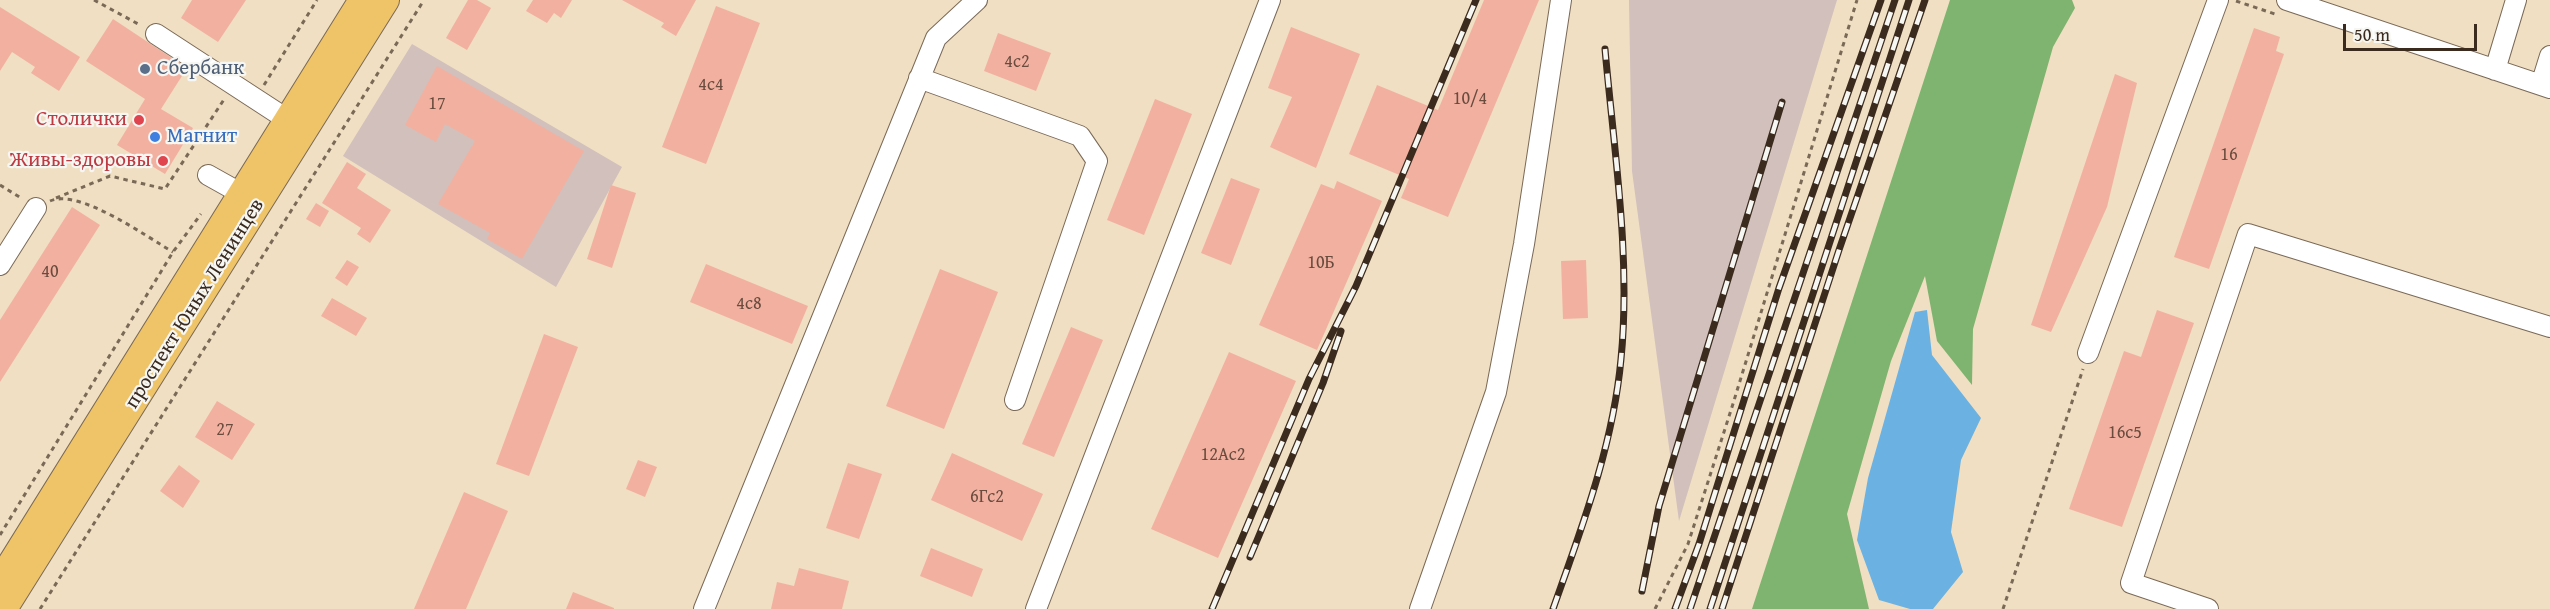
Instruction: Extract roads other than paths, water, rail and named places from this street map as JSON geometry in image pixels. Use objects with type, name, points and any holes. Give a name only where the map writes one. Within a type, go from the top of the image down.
[{"type":"main road","name":"проспект Юных Ленинцев","points":[[0,581],[362,0]]},
{"type":"main road","name":"проспект Юных Ленинцев","points":[[4,609],[386,0]]},
{"type":"street","points":[[704,609],[936,38],[977,0]]},
{"type":"street","points":[[1036,609],[1270,0]]},
{"type":"street","points":[[1420,609],[1496,392],[1524,244],[1561,0]]},
{"type":"street","points":[[2088,353],[2218,0]]},
{"type":"street","points":[[2287,0],[2546,86],[2550,56]]},
{"type":"street","points":[[2495,70],[2516,0]]},
{"type":"street","points":[[156,34],[288,120]]},
{"type":"street","points":[[919,78],[1080,136],[1097,161],[1015,400]]},
{"type":"street","points":[[208,175],[242,194]]},
{"type":"street","points":[[0,265],[36,208]]},
{"type":"street","points":[[2208,609],[2131,583],[2248,234],[2550,327]]},
{"type":"water","points":[[1927,310],[1932,355],[1981,418],[1961,460],[1951,532],[1963,572],[1933,609],[1910,609],[1879,600],[1857,540],[1868,478],[1915,312]]},
{"type":"railway","points":[[1212,609],[1309,379],[1356,286],[1476,0]]},
{"type":"railway","points":[[1675,609],[1699,544],[1779,288],[1881,0]]},
{"type":"railway","points":[[1690,609],[1895,0]]},
{"type":"railway","points":[[1710,609],[1909,0]]},
{"type":"railway","points":[[1722,609],[1839,250],[1925,0]]},
{"type":"railway","points":[[1553,609],[1604,455],[1621,359],[1624,321],[1623,243],[1605,49]]},
{"type":"railway","points":[[1642,591],[1659,506],[1782,102]]},
{"type":"railway","points":[[1250,557],[1323,383],[1341,331]]},
{"type":"place","name":"Сбербанк","points":[[145,69]]},
{"type":"place","name":"Столички","points":[[139,120]]},
{"type":"place","name":"Магнит","points":[[155,137]]},
{"type":"place","name":"Живы-здоровы","points":[[163,161]]}]
